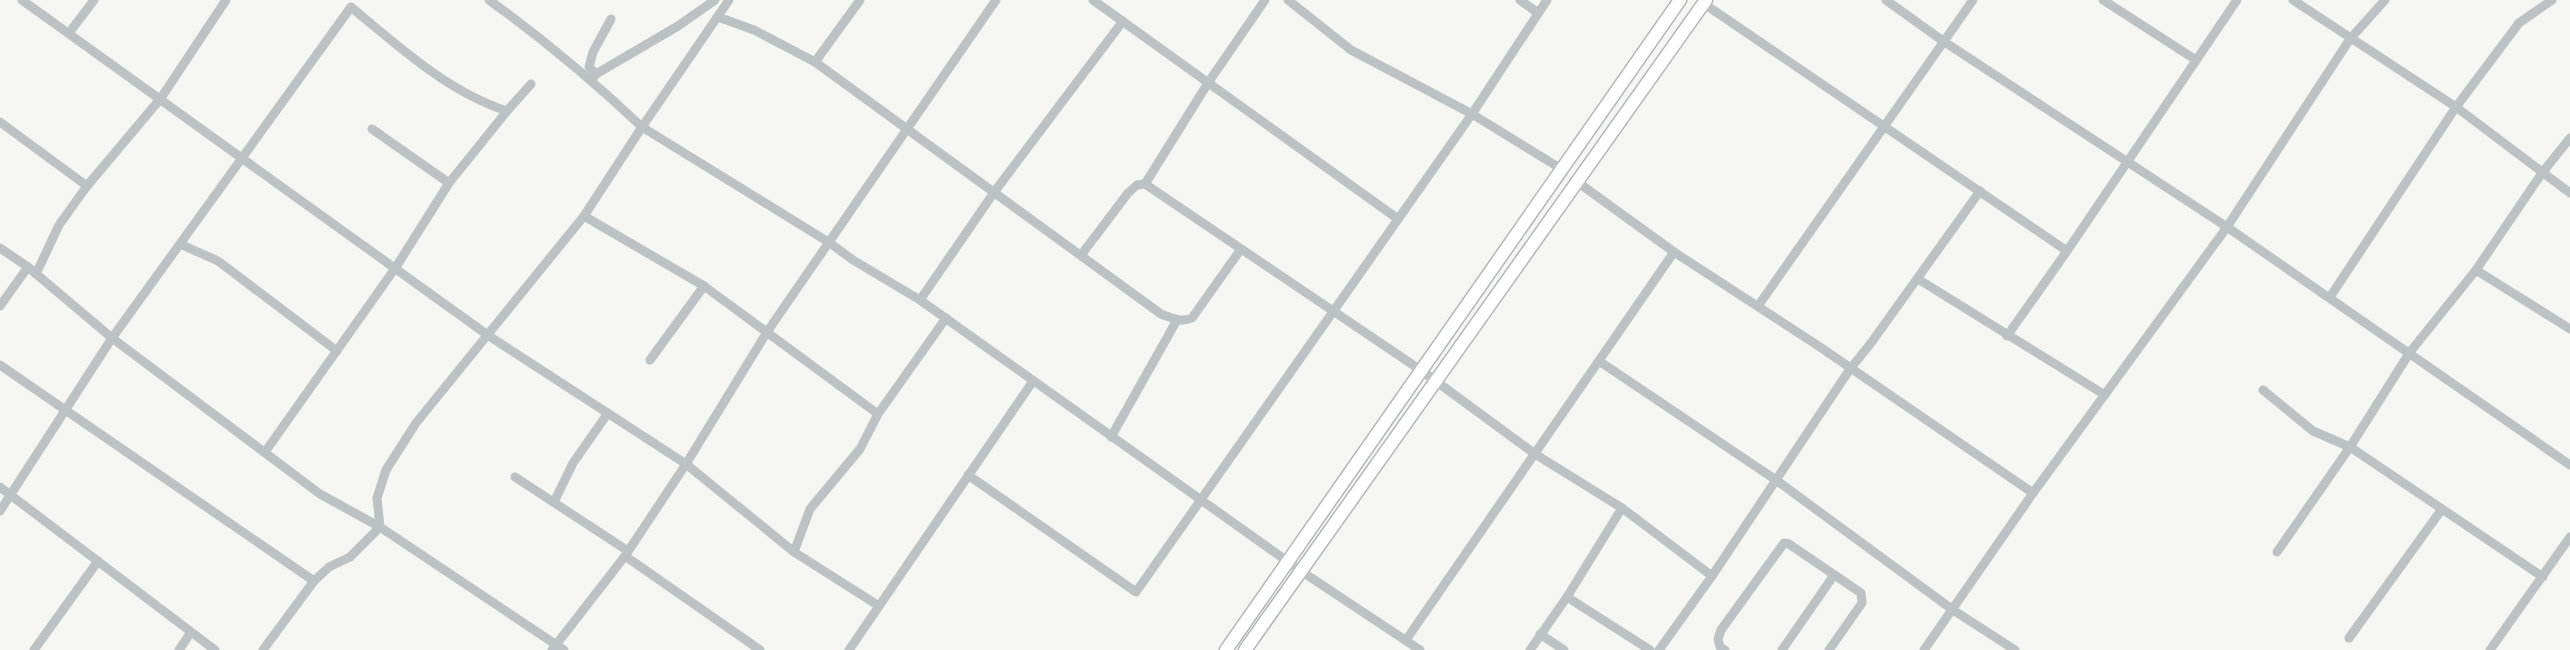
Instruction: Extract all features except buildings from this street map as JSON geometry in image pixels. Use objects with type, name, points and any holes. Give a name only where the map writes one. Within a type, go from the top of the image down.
[{"type":"main road","points":[[1226,650],[1680,0]]},
{"type":"main road","points":[[1245,650],[1704,2]]},
{"type":"street","points":[[22,0],[489,336],[686,464],[794,552],[879,606]]},
{"type":"street","points":[[69,33],[94,0]]},
{"type":"street","points":[[36,274],[59,225],[87,186],[160,98],[226,0]]},
{"type":"street","points":[[489,0],[594,77],[642,127],[920,300],[1288,562],[1420,650]]},
{"type":"street","points":[[594,77],[716,0]]},
{"type":"street","points":[[263,650],[314,581],[329,567],[350,557],[380,527],[378,498],[386,470],[416,423],[489,336],[584,216],[729,0]]},
{"type":"street","points":[[816,62],[860,0]]},
{"type":"street","points":[[0,248],[28,267],[112,338],[320,494],[380,527],[557,648],[627,553],[686,464],[767,332],[996,0]]},
{"type":"street","points":[[1093,0],[1398,219]]},
{"type":"street","points":[[1145,184],[1208,83],[1265,0]]},
{"type":"street","points":[[1288,0],[1351,50],[1472,114],[1563,170]]},
{"type":"street","points":[[1521,0],[1538,13]]},
{"type":"street","points":[[968,475],[1136,592],[1472,114],[1547,0]]},
{"type":"street","points":[[1886,0],[1943,41],[2330,297],[2570,465]]},
{"type":"street","points":[[1758,306],[1973,0]]},
{"type":"street","points":[[2103,0],[2196,60]]},
{"type":"street","points":[[2007,336],[2237,0]]},
{"type":"street","points":[[2293,0],[2456,106],[2570,193]]},
{"type":"street","points":[[1924,650],[2033,494],[2227,227],[2350,39],[2385,0]]},
{"type":"street","points":[[2330,297],[2456,106],[2519,23],[2552,0]]},
{"type":"street","points":[[1704,2],[2067,251]]},
{"type":"street","points":[[0,511],[12,496],[112,338],[351,7],[460,91],[481,103],[507,111]]},
{"type":"street","points":[[718,17],[754,30],[816,62],[1082,254],[1161,314],[1177,320],[1185,321],[1192,318],[1241,249]]},
{"type":"street","points":[[594,77],[589,67],[593,52],[611,19]]},
{"type":"street","points":[[920,300],[995,191],[1123,21]]},
{"type":"street","points":[[265,452],[396,267],[449,183],[531,84]]},
{"type":"street","points":[[0,122],[87,186]]},
{"type":"street","points":[[372,129],[449,183]]},
{"type":"street","points":[[2277,552],[2350,447],[2410,352],[2476,270],[2542,173],[2570,138]]},
{"type":"street","points":[[1576,181],[1674,252],[1820,346],[2033,494]]},
{"type":"street","points":[[1082,254],[1128,194],[1137,185],[1145,184],[1422,371],[1535,454],[1622,508],[1712,576]]},
{"type":"street","points":[[1659,650],[1712,576],[1850,369],[1918,279],[1980,191]]},
{"type":"street","points":[[584,216],[704,286],[878,414]]},
{"type":"street","points":[[180,244],[218,261],[337,351]]},
{"type":"street","points":[[1406,640],[1674,252]]},
{"type":"street","points":[[0,306],[28,267]]},
{"type":"street","points":[[2476,270],[2570,328]]},
{"type":"street","points":[[1918,279],[2105,395]]},
{"type":"street","points":[[650,360],[704,286]]},
{"type":"street","points":[[794,552],[798,535],[810,509],[860,449],[878,414],[946,318]]},
{"type":"street","points":[[1111,437],[1177,320]]},
{"type":"street","points":[[1599,361],[1776,480],[1953,610],[2015,650]]},
{"type":"street","points":[[0,365],[314,581]]},
{"type":"street","points":[[849,650],[1033,381]]},
{"type":"street","points":[[2264,390],[2313,430],[2350,447],[2542,576]]},
{"type":"street","points":[[554,502],[573,463],[608,413]]},
{"type":"street","points":[[515,477],[627,553],[760,650]]},
{"type":"street","points":[[0,487],[216,650]]},
{"type":"street","points":[[1530,650],[1567,597],[1622,508]]},
{"type":"street","points":[[2349,638],[2442,509]]},
{"type":"street","points":[[2490,650],[2570,537]]},
{"type":"street","points":[[1725,650],[1720,646],[1718,639],[1721,630],[1784,543],[1789,544],[1861,593],[1863,597],[1862,603],[1828,650]]},
{"type":"street","points":[[34,650],[98,561]]},
{"type":"street","points":[[1782,650],[1834,575]]},
{"type":"street","points":[[1567,597],[1650,650]]},
{"type":"street","points":[[179,650],[191,632]]},
{"type":"street","points":[[1540,634],[1564,650]]}]
